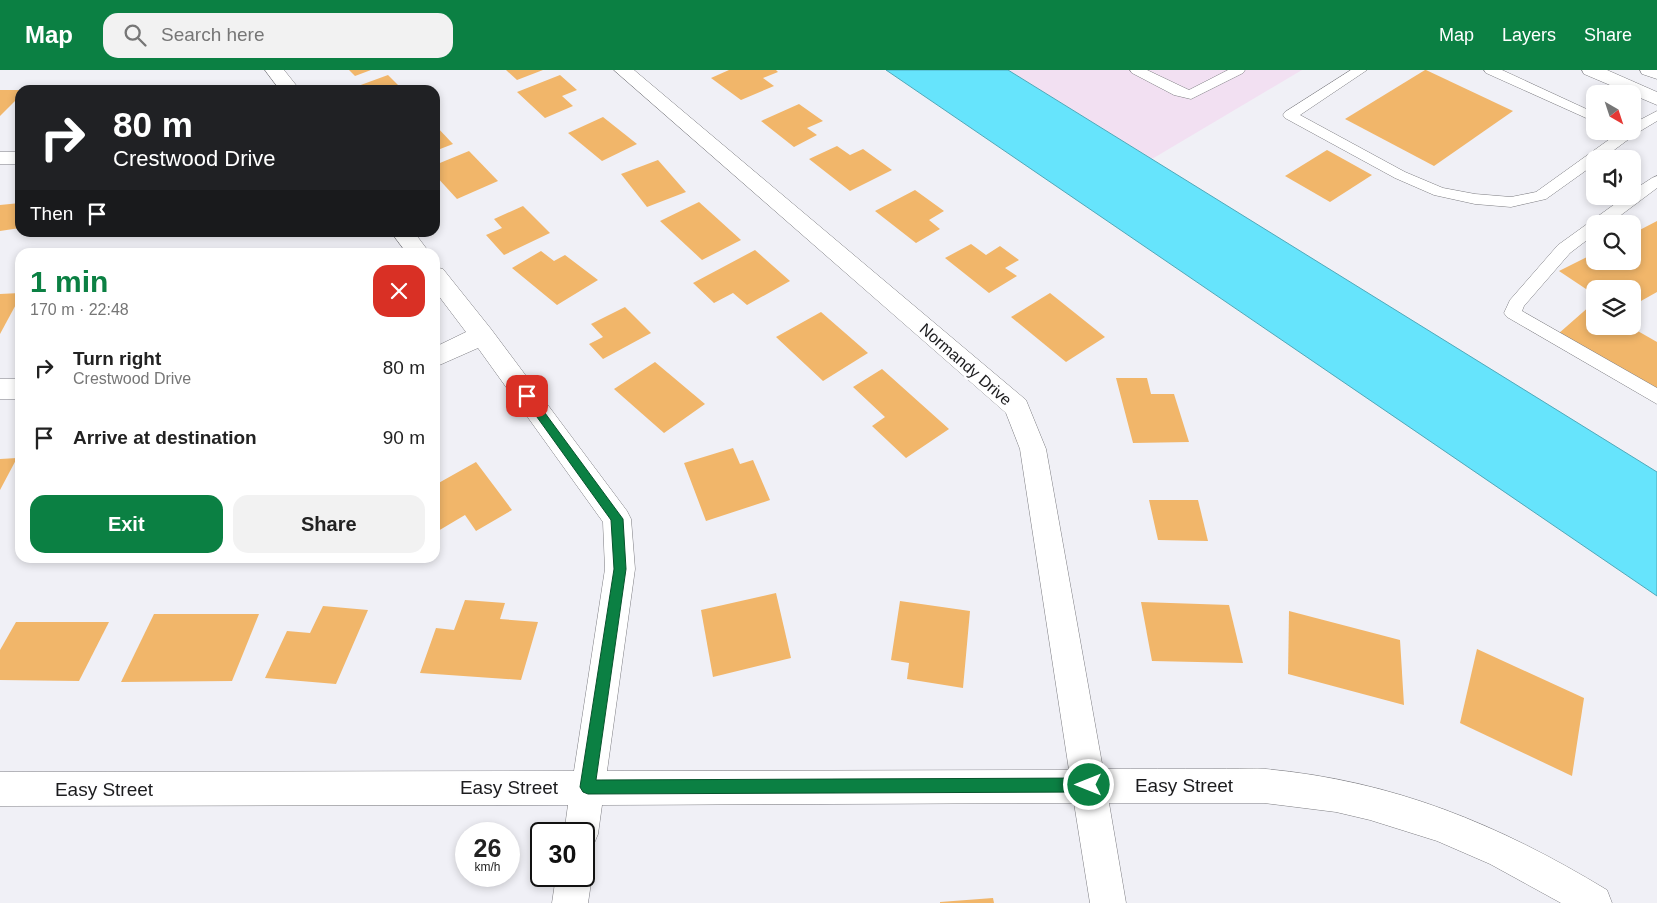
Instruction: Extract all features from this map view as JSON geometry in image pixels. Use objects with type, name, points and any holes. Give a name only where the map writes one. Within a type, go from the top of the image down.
[{"type":"street","points":[[274,70],[286,85]]},
{"type":"street","name":"Normandy Drive","points":[[623,70],[1017,407],[1033,449],[1108,903]]},
{"type":"street","points":[[1591,70],[1657,99]]},
{"type":"street","points":[[1649,70],[1657,73]]},
{"type":"street","points":[[0,158],[15,158]]},
{"type":"street","points":[[406,237],[415,248]]},
{"type":"street","points":[[440,281],[482,335],[617,519],[620,569],[583,822]]},
{"type":"street","points":[[440,356],[482,335]]},
{"type":"street","points":[[0,389],[15,389]]},
{"type":"street","name":"Easy Street","points":[[0,789],[1264,786],[1336,796],[1411,815],[1488,845],[1567,886],[1594,903]]},
{"type":"street","points":[[570,903],[572,887]]},
{"type":"lane","points":[[1137,70],[1180,92],[1191,95],[1238,70]]},
{"type":"lane","points":[[1360,70],[1290,115],[1400,175],[1439,192],[1476,199],[1511,202],[1541,196],[1617,140]]},
{"type":"lane","points":[[1491,70],[1586,114]]},
{"type":"lane","points":[[1641,124],[1657,115]]},
{"type":"lane","points":[[1610,215],[1657,181]]},
{"type":"lane","points":[[1586,233],[1564,249],[1516,304],[1513,313],[1657,397]]},
{"type":"shaded area","points":[[1008,70],[1302,70],[1152,159]]},
{"type":"water","points":[[886,70],[1008,70],[1657,472],[1657,596]]},
{"type":"building","points":[[349,70],[371,70],[355,76]]},
{"type":"building","points":[[506,70],[543,70],[517,80]]},
{"type":"building","points":[[729,70],[776,70],[778,72],[763,78],[774,86],[741,100],[711,78]]},
{"type":"building","points":[[1425,70],[1513,111],[1434,166],[1345,119]]},
{"type":"building","points":[[388,75],[398,85],[361,85]]},
{"type":"building","points":[[560,75],[577,90],[562,96],[573,106],[545,118],[517,92]]},
{"type":"building","points":[[0,90],[15,90],[15,101],[0,116]]},
{"type":"building","points":[[799,104],[823,121],[807,128],[817,135],[794,147],[761,121]]},
{"type":"building","points":[[603,117],[637,144],[602,161],[568,133]]},
{"type":"building","points":[[440,130],[453,144],[440,149]]},
{"type":"building","points":[[837,146],[850,155],[863,149],[892,170],[850,191],[809,159]]},
{"type":"building","points":[[1327,150],[1372,175],[1330,202],[1285,176]]},
{"type":"building","points":[[469,151],[498,181],[457,199],[440,180],[440,163]]},
{"type":"building","points":[[658,160],[686,192],[647,207],[621,174]]},
{"type":"building","points":[[915,190],[944,211],[929,220],[940,229],[916,243],[875,211]]},
{"type":"building","points":[[699,202],[741,240],[702,260],[660,221]]},
{"type":"building","points":[[15,204],[15,229],[0,231],[0,205]]},
{"type":"building","points":[[523,206],[550,233],[504,255],[486,235],[502,228],[494,219]]},
{"type":"building","points":[[1657,221],[1657,292],[1641,301],[1641,280],[1586,280],[1586,289],[1559,271],[1586,258],[1586,270],[1641,270],[1641,229]]},
{"type":"building","points":[[971,244],[986,255],[1000,246],[1019,260],[1005,268],[1017,276],[989,293],[945,258]]},
{"type":"building","points":[[755,250],[790,281],[747,305],[733,293],[714,303],[693,283]]},
{"type":"building","points":[[541,251],[554,261],[565,255],[598,280],[557,305],[512,268]]},
{"type":"building","points":[[15,293],[15,306],[0,334],[0,294]]},
{"type":"building","points":[[1050,293],[1105,337],[1066,362],[1011,317]]},
{"type":"building","points":[[625,307],[651,333],[603,359],[589,344],[603,337],[591,324]]},
{"type":"building","points":[[1586,309],[1586,335],[1641,335],[1641,333],[1657,342],[1657,391],[1558,334]]},
{"type":"building","points":[[821,312],[868,353],[823,381],[776,337]]},
{"type":"building","points":[[655,362],[705,404],[664,433],[614,389]]},
{"type":"building","points":[[882,369],[949,429],[906,458],[872,426],[885,417],[853,387]]},
{"type":"building","points":[[1116,378],[1147,378],[1151,394],[1174,394],[1189,442],[1133,443]]},
{"type":"building","points":[[733,448],[740,464],[753,460],[770,500],[706,521],[684,463]]},
{"type":"building","points":[[15,458],[15,462],[0,490],[0,459]]},
{"type":"building","points":[[476,462],[512,510],[476,531],[465,515],[440,530],[440,482]]},
{"type":"building","points":[[1149,500],[1198,500],[1208,541],[1158,540]]},
{"type":"building","points":[[776,593],[791,658],[713,677],[701,610]]},
{"type":"building","points":[[465,600],[505,603],[500,619],[538,622],[521,680],[420,673],[436,628],[454,630]]},
{"type":"building","points":[[900,601],[970,611],[963,688],[907,679],[909,663],[891,660]]},
{"type":"building","points":[[1141,602],[1229,605],[1243,663],[1152,661]]},
{"type":"building","points":[[323,606],[368,610],[336,684],[265,678],[287,631],[310,633]]},
{"type":"building","points":[[1289,611],[1400,640],[1404,705],[1288,674]]},
{"type":"building","points":[[154,614],[259,614],[232,681],[121,682]]},
{"type":"building","points":[[16,622],[109,622],[79,681],[0,680],[0,650]]},
{"type":"building","points":[[1477,649],[1584,698],[1572,776],[1460,723]]},
{"type":"building","points":[[993,898],[994,903],[940,903],[940,902]]},
{"type":"route","points":[[527,396],[617,519],[620,569],[588,787],[1089,785]]}]
